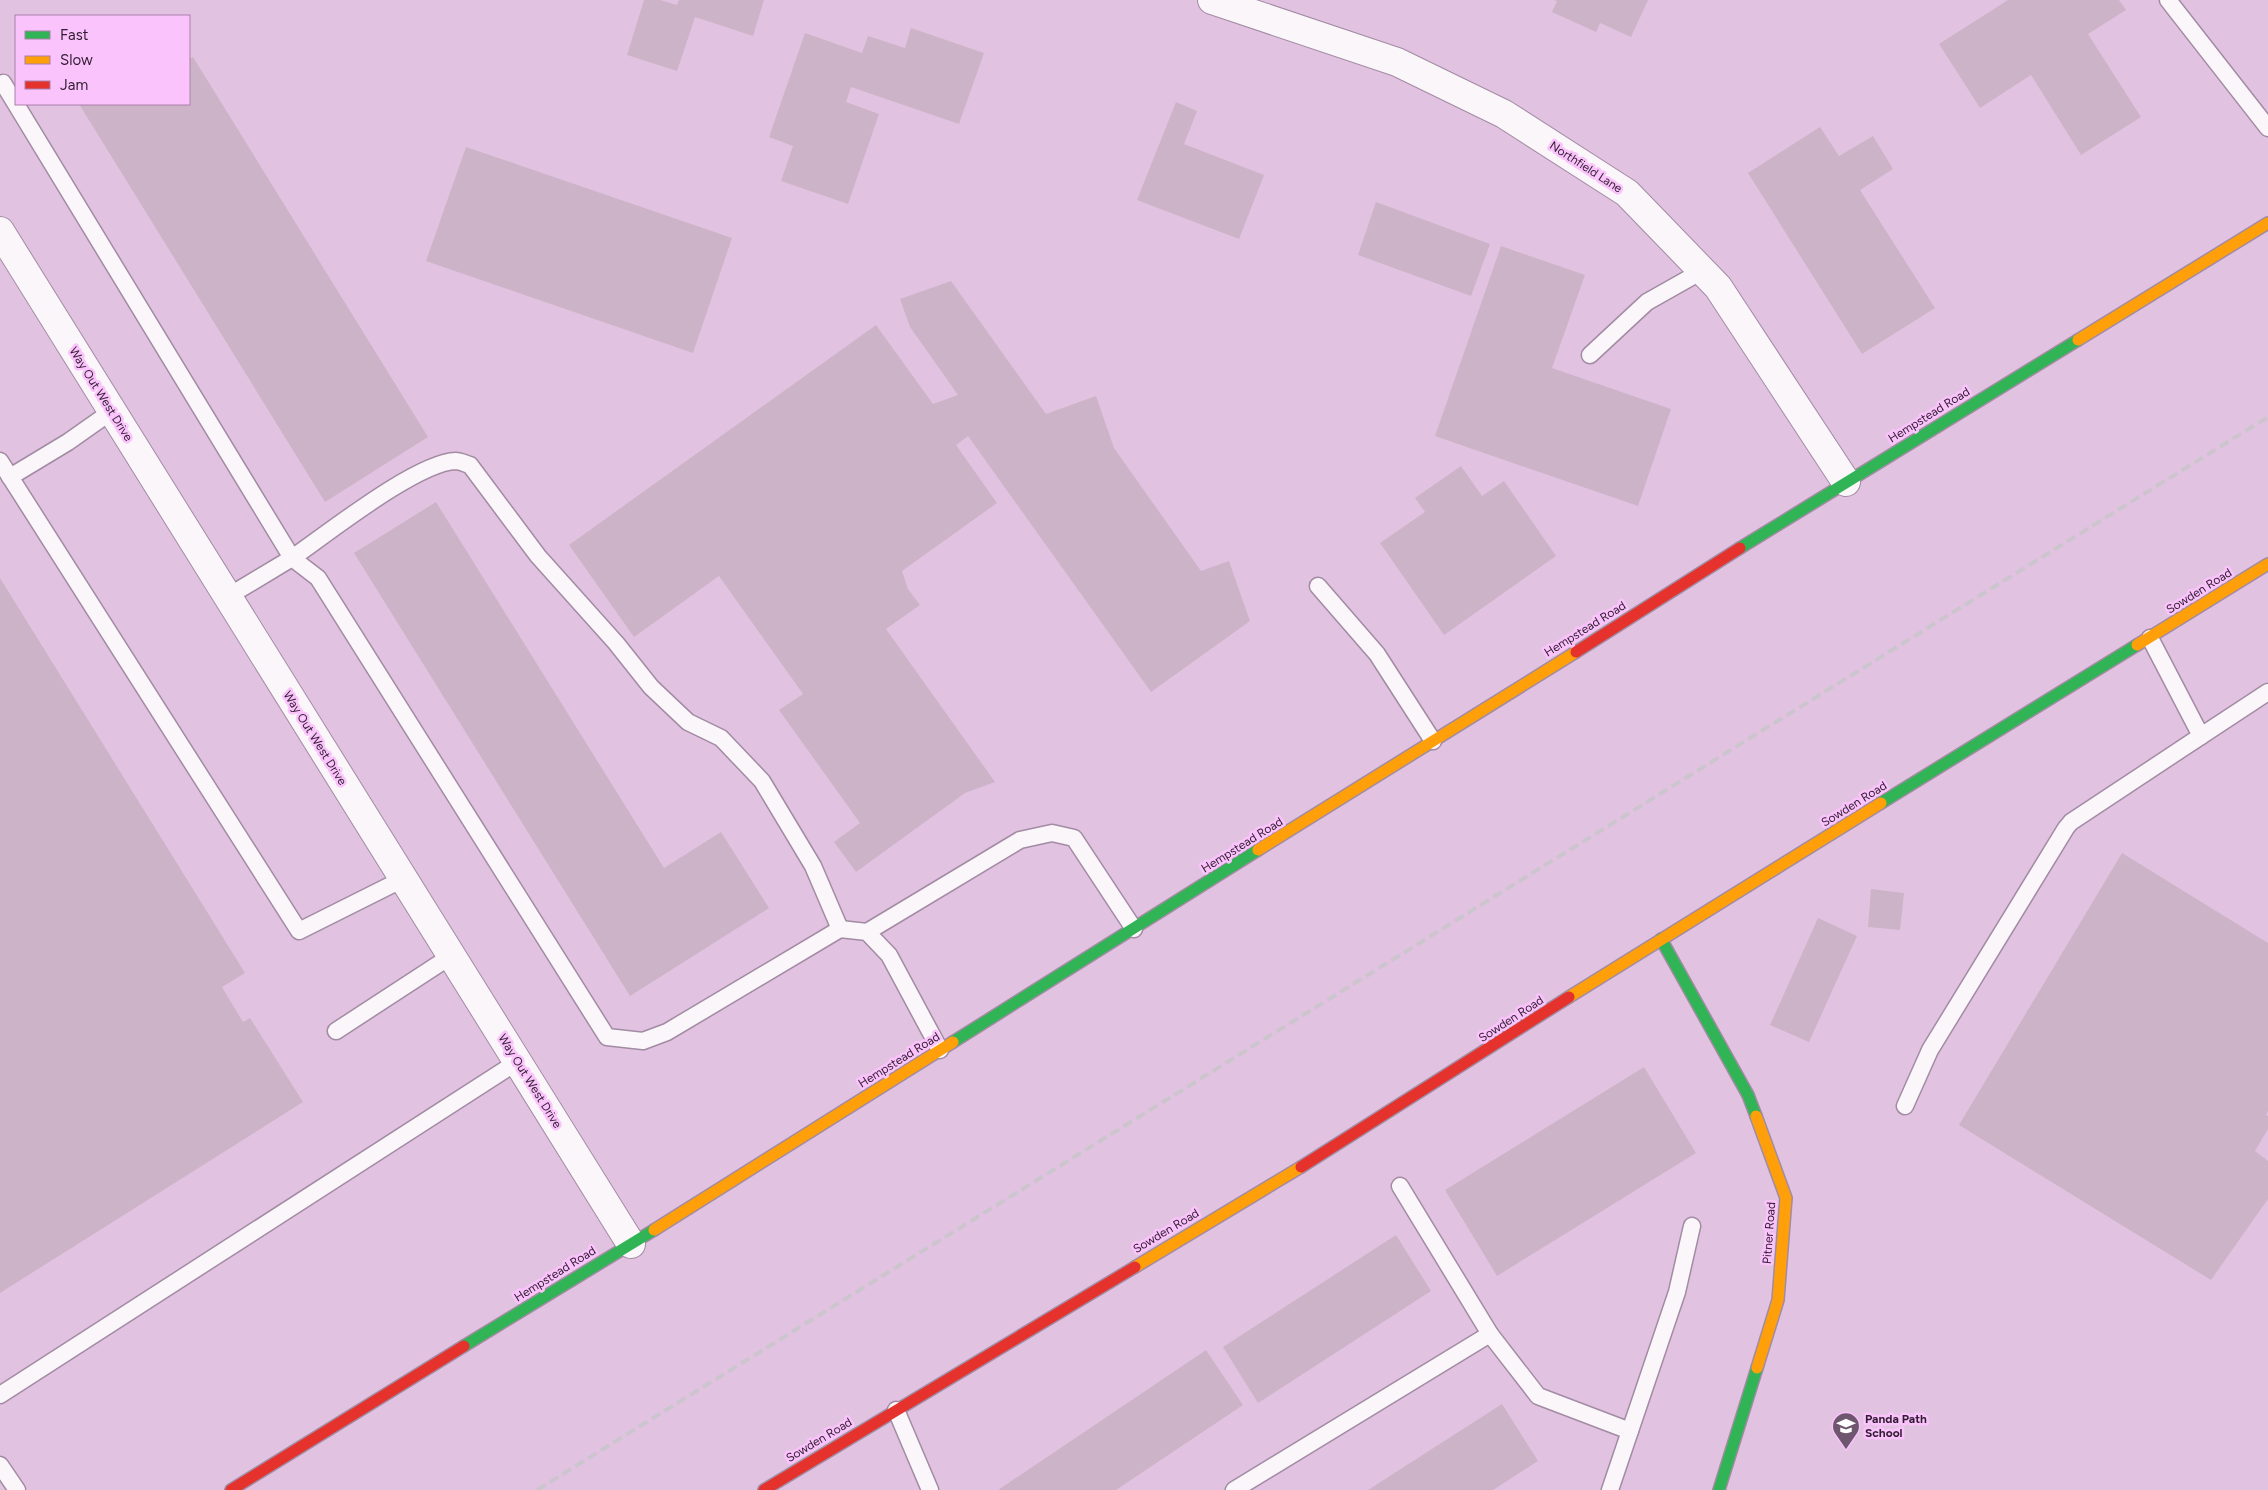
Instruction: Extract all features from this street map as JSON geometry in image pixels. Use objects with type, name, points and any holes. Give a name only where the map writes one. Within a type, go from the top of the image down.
[{"type":"main road","name":"Hempstead Road","points":[[230,1490],[631,1244],[1846,482],[2268,223]]},
{"type":"main road","name":"Sowden Road","points":[[764,1490],[1360,1131],[1661,939],[2268,564]]},
{"type":"main road","name":"Pitner Road","points":[[1661,939],[1748,1094],[1786,1198],[1778,1300],[1719,1490]]},
{"type":"street","name":"Northfield Lane","points":[[1212,0],[1397,62],[1504,114],[1627,193],[1718,287],[1846,482]]},
{"type":"street","name":"Way Out West Drive","points":[[0,231],[631,1244]]},
{"type":"lane","points":[[2168,0],[2268,128]]},
{"type":"lane","points":[[0,84],[3,84],[15,104]]},
{"type":"lane","points":[[16,105],[292,558],[318,578],[606,1037],[643,1041],[667,1032],[840,929],[867,932],[1020,840],[1052,834],[1074,838],[1134,929]]},
{"type":"lane","points":[[1590,356],[1647,302],[1702,271]]},
{"type":"lane","points":[[10,478],[112,412]]},
{"type":"lane","points":[[0,461],[299,931],[403,879]]},
{"type":"lane","points":[[228,597],[292,558],[402,482],[440,464],[457,461],[470,465],[538,556],[616,642],[651,687],[688,722],[721,738],[762,780],[813,866],[840,929]]},
{"type":"lane","points":[[1318,586],[1377,654],[1433,741]]},
{"type":"lane","points":[[2150,638],[2201,736]]},
{"type":"lane","points":[[1905,1106],[1930,1050],[2071,822],[2268,692]]},
{"type":"lane","points":[[867,932],[889,954],[940,1050]]},
{"type":"lane","points":[[336,1032],[451,956]]},
{"type":"lane","points":[[0,1395],[518,1062]]},
{"type":"lane","points":[[1400,1186],[1490,1334],[1538,1396],[1630,1431]]},
{"type":"lane","points":[[1610,1490],[1677,1292],[1692,1226]]},
{"type":"lane","points":[[1234,1490],[1490,1334]]},
{"type":"lane","points":[[896,1410],[930,1490]]},
{"type":"lane","points":[[0,1465],[17,1490]]},
{"type":"building","points":[[644,0],[660,0],[677,5],[679,0],[764,0],[753,36],[695,17],[677,71],[627,55]]},
{"type":"building","points":[[1554,0],[1648,0],[1631,37],[1600,23],[1596,32],[1552,12],[1557,1]]},
{"type":"building","points":[[2008,0],[2119,0],[2126,10],[2088,34],[2141,117],[2081,155],[2031,75],[1980,108],[1939,44]]},
{"type":"building","points":[[911,28],[984,53],[959,124],[851,87],[846,102],[879,114],[848,204],[781,181],[793,146],[769,137],[805,33],[862,53],[868,36],[905,48]]},
{"type":"building","points":[[193,57],[428,437],[325,502],[80,105],[190,105],[190,58]]},
{"type":"building","points":[[1176,102],[1197,111],[1184,144],[1264,175],[1239,239],[1137,200]]},
{"type":"building","points":[[1820,127],[1839,156],[1873,136],[1893,169],[1860,190],[1935,308],[1862,354],[1748,173]]},
{"type":"building","points":[[466,147],[732,238],[693,353],[426,261]]},
{"type":"building","points":[[1376,202],[1490,244],[1471,296],[1358,255]]},
{"type":"building","points":[[1501,246],[1585,275],[1552,368],[1671,409],[1638,506],[1435,436]]},
{"type":"building","points":[[951,281],[1046,414],[1096,396],[1114,448],[1201,571],[1229,561],[1250,621],[1151,692],[968,436],[956,445],[997,503],[902,571],[908,589],[920,605],[886,629],[995,782],[965,793],[856,872],[834,842],[860,823],[779,710],[803,694],[719,576],[634,637],[569,545],[876,325],[933,404],[958,395],[910,327],[900,299]]},
{"type":"building","points":[[1461,466],[1482,496],[1504,481],[1556,556],[1444,635],[1380,543],[1425,512],[1415,498]]},
{"type":"building","points":[[436,502],[664,868],[721,832],[769,908],[630,996],[354,553]]},
{"type":"building","points":[[0,578],[245,973],[222,987],[243,1022],[250,1018],[303,1102],[0,1293]]},
{"type":"building","points":[[2122,853],[2268,943],[2268,1111],[2266,1115],[2268,1116],[2268,1129],[2255,1151],[2268,1161],[2268,1199],[2211,1280],[1959,1125]]},
{"type":"building","points":[[1871,889],[1904,893],[1900,930],[1868,927]]},
{"type":"building","points":[[1818,918],[1857,936],[1809,1042],[1770,1025]]},
{"type":"building","points":[[1644,1067],[1696,1153],[1497,1276],[1445,1190]]},
{"type":"building","points":[[1396,1235],[1431,1291],[1258,1403],[1223,1347]]},
{"type":"building","points":[[1206,1350],[1243,1405],[1116,1490],[998,1490]]},
{"type":"building","points":[[1502,1404],[1538,1461],[1493,1490],[1368,1490]]},
{"type":"railway","points":[[537,1490],[2268,417]]},
{"type":"traffic: fast","points":[[1740,548],[2078,340]]},
{"type":"traffic: fast","points":[[1881,803],[2137,645]]},
{"type":"traffic: fast","points":[[953,1042],[1258,850]]},
{"type":"traffic: fast","points":[[1661,939],[1748,1095],[1756,1116]]},
{"type":"traffic: fast","points":[[464,1346],[654,1230]]},
{"type":"traffic: fast","points":[[1719,1490],[1757,1368]]},
{"type":"traffic: slow","points":[[2078,340],[2268,223]]},
{"type":"traffic: slow","points":[[2137,645],[2268,564]]},
{"type":"traffic: slow","points":[[1258,850],[1576,652]]},
{"type":"traffic: slow","points":[[1569,997],[1881,803]]},
{"type":"traffic: slow","points":[[654,1230],[953,1042]]},
{"type":"traffic: slow","points":[[1756,1116],[1786,1198],[1778,1300],[1757,1368]]},
{"type":"traffic: slow","points":[[1135,1267],[1301,1167]]},
{"type":"traffic: jam","points":[[1576,652],[1740,548]]},
{"type":"traffic: jam","points":[[1301,1167],[1569,997]]},
{"type":"traffic: jam","points":[[764,1490],[1135,1267]]},
{"type":"traffic: jam","points":[[231,1490],[464,1346]]},
{"type":"place","name":"Panda Path School","points":[[1846,1450]]}]
